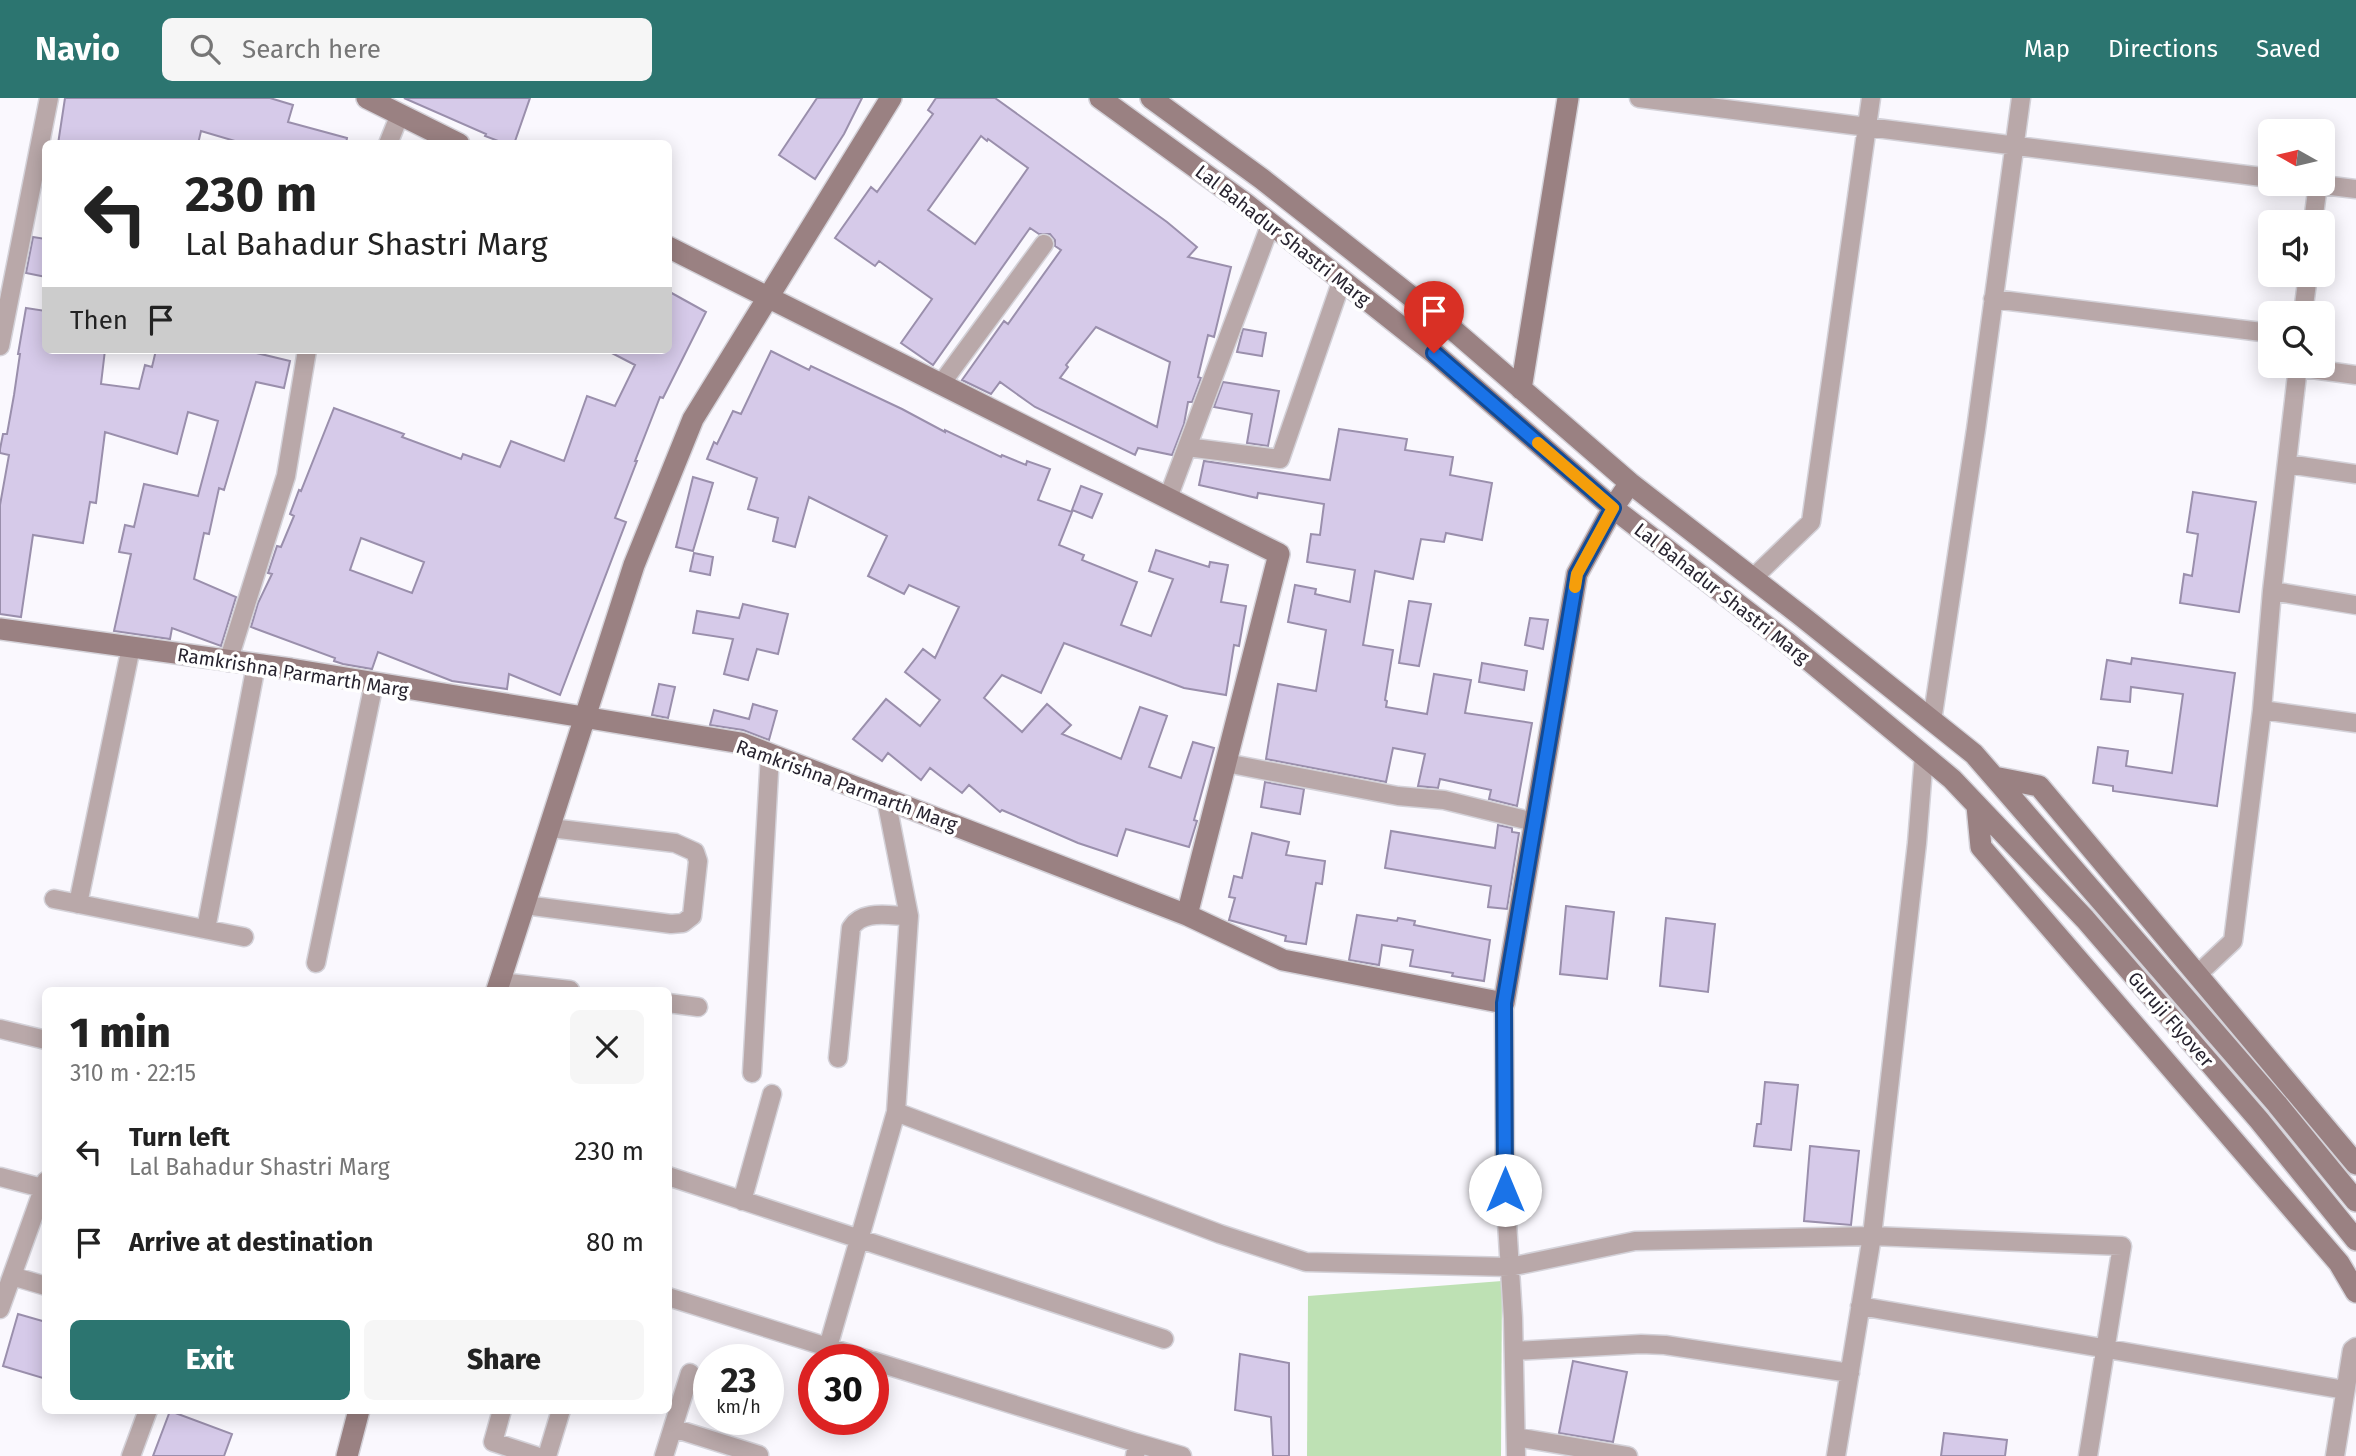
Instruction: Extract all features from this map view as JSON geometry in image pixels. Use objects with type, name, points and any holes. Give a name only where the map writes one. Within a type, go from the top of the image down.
[{"type":"street","points":[[0,346],[49,98]]},
{"type":"street","points":[[367,98],[451,140]]},
{"type":"street","points":[[517,987],[499,986],[634,565],[693,419],[891,98]]},
{"type":"street","name":"Lal Bahadur Shastri Marg","points":[[1100,98],[1271,223],[1434,353],[1613,508],[1788,643],[1924,755],[1952,779],[1977,806]]},
{"type":"street","name":"Lal Bahadur Shastri Marg","points":[[1151,98],[1262,178],[1451,328],[1630,483],[1932,720],[1974,754],[1994,777]]},
{"type":"street","points":[[1521,389],[1568,98]]},
{"type":"street","points":[[1639,98],[1723,103],[1866,127],[2258,177]]},
{"type":"street","points":[[1753,578],[1811,522],[1871,98]]},
{"type":"street","points":[[1932,720],[2021,98]]},
{"type":"street","points":[[390,140],[400,114]]},
{"type":"street","points":[[2335,186],[2356,189]]},
{"type":"street","points":[[1168,498],[1271,223]]},
{"type":"street","points":[[941,384],[1044,244]]},
{"type":"street","points":[[672,249],[1279,554],[1187,915]]},
{"type":"street","points":[[1186,447],[1280,459],[1342,280]]},
{"type":"street","points":[[1993,299],[2258,332]]},
{"type":"street","points":[[228,662],[286,476],[306,354]]},
{"type":"street","points":[[2335,372],[2356,375]]},
{"type":"street","points":[[2197,975],[2233,941],[2262,710],[2272,591],[2297,378]]},
{"type":"street","points":[[2287,464],[2356,474]]},
{"type":"street","points":[[1516,1456],[1514,1351],[1505,1190],[1504,1003],[1577,574],[1613,508],[1630,483]]},
{"type":"street","points":[[2272,591],[2356,605]]},
{"type":"street","name":"Ramkrishna Parmarth Marg","points":[[1,632],[256,665],[741,743],[1187,915],[1283,960],[1504,1003]]},
{"type":"street","points":[[78,904],[131,647]]},
{"type":"street","points":[[206,929],[256,665]]},
{"type":"street","points":[[316,963],[374,683]]},
{"type":"street","points":[[2262,710],[2356,723]]},
{"type":"street","points":[[752,1073],[770,754]]},
{"type":"street","points":[[1836,1456],[1872,1236],[1917,843],[1924,755]]},
{"type":"street","points":[[1226,763],[1398,796],[1444,800],[1534,822]]},
{"type":"street","points":[[1994,777],[2039,786],[2356,1164]]},
{"type":"street","name":"Guruji Flyover","points":[[1994,777],[2277,1104],[2356,1201]]},
{"type":"street","points":[[829,1344],[896,1112],[909,916],[887,799]]},
{"type":"street","points":[[1977,806],[1981,847],[2339,1263],[2356,1292]]},
{"type":"street","name":"Guruji Flyover","points":[[1977,806],[2085,919],[2241,1098],[2356,1240]]},
{"type":"street","points":[[525,905],[671,924],[683,923],[692,916],[698,861],[695,852],[675,843],[551,828]]},
{"type":"street","points":[[54,899],[244,937]]},
{"type":"street","points":[[838,1058],[851,928],[855,920],[863,916],[909,916]]},
{"type":"street","points":[[672,1004],[698,1007]]},
{"type":"street","points":[[0,1029],[42,1039]]},
{"type":"street","points":[[742,1201],[772,1094]]},
{"type":"street","points":[[896,1112],[1220,1234],[1307,1262],[1510,1267],[1635,1241],[1872,1236],[2122,1246],[2088,1456]]},
{"type":"street","points":[[0,1177],[42,1185]]},
{"type":"street","points":[[672,1177],[1164,1339]]},
{"type":"street","points":[[0,1308],[42,1194]]},
{"type":"street","points":[[12,1276],[42,1285]]},
{"type":"street","points":[[672,1298],[818,1344]]},
{"type":"street","points":[[1860,1306],[2345,1390]]},
{"type":"street","points":[[1514,1351],[1665,1345],[1850,1373]]},
{"type":"street","points":[[2334,1456],[2352,1350],[2356,1347]]},
{"type":"street","points":[[889,1366],[1136,1450],[1182,1456]]},
{"type":"street","points":[[664,1456],[690,1373]]},
{"type":"street","points":[[131,1456],[147,1414]]},
{"type":"street","points":[[347,1456],[358,1414]]},
{"type":"street","points":[[501,1414],[493,1442],[536,1456]]},
{"type":"street","points":[[547,1456],[560,1414]]},
{"type":"street","points":[[673,1427],[759,1455]]},
{"type":"street","points":[[1516,1437],[1628,1456]]},
{"type":"green space","points":[[1502,1281],[1501,1456],[1307,1456],[1308,1296]]},
{"type":"building","points":[[65,98],[270,98],[293,105],[288,122],[347,138],[231,140],[201,131],[199,140],[59,140]]},
{"type":"building","points":[[404,98],[530,98],[515,140],[496,140],[485,136],[486,134]]},
{"type":"building","points":[[817,98],[862,98],[844,134],[815,179],[779,155]]},
{"type":"building","points":[[936,98],[995,98],[1167,222],[1197,247],[1188,257],[1231,267],[1214,337],[1208,335],[1198,377],[1201,378],[1192,402],[1188,402],[1184,424],[1172,455],[1138,448],[1135,455],[1035,407],[1000,382],[991,394],[962,380],[1004,321],[1008,324],[1061,250],[1055,246],[1055,240],[1050,234],[1039,234],[1030,228],[933,365],[901,343],[932,299],[879,261],[875,266],[835,238],[871,187],[877,192],[933,114],[928,110]],"holes":[[[981,136],[1028,168],[975,244],[928,210]],[[1096,327],[1170,362],[1157,427],[1060,378],[1068,367],[1066,365]]]},
{"type":"building","points":[[33,237],[42,238],[42,276],[26,273]]},
{"type":"building","points":[[672,293],[706,312],[663,398],[660,397],[635,461],[615,518],[626,522],[560,695],[509,674],[507,689],[452,681],[378,652],[372,669],[343,664],[334,661],[335,658],[251,627],[258,603],[272,574],[268,573],[277,546],[281,547],[294,516],[290,514],[334,408],[461,459],[463,454],[500,467],[511,441],[564,461],[587,396],[615,406],[635,365],[614,354],[672,354]],"holes":[[[361,538],[424,562],[412,593],[350,570]]]},
{"type":"building","points":[[26,308],[42,310],[42,354],[105,354],[101,384],[139,389],[145,365],[152,367],[155,354],[261,354],[290,361],[284,388],[256,382],[224,490],[219,488],[209,534],[204,533],[194,579],[236,597],[221,646],[172,628],[170,639],[114,631],[131,554],[119,552],[125,525],[134,527],[144,484],[198,496],[218,421],[188,412],[177,454],[105,432],[96,503],[90,502],[83,543],[33,535],[21,617],[0,614],[0,505],[9,455],[0,453],[0,449],[3,434],[7,434]]},
{"type":"building","points":[[1243,329],[1266,333],[1262,356],[1237,352]]},
{"type":"building","points":[[771,351],[809,370],[811,366],[1001,457],[1002,455],[1026,465],[1027,461],[1050,469],[1038,500],[1072,512],[1059,545],[1084,555],[1082,560],[1137,582],[1121,625],[1151,636],[1173,579],[1149,571],[1156,550],[1209,567],[1210,562],[1228,565],[1221,602],[1246,606],[1239,646],[1234,645],[1226,695],[1184,688],[1064,643],[1041,693],[1002,675],[984,698],[1022,732],[1047,704],[1071,725],[1062,734],[1121,759],[1140,707],[1167,716],[1149,767],[1181,778],[1193,742],[1214,748],[1189,847],[1126,829],[1117,856],[1078,843],[1002,810],[1000,812],[969,785],[962,793],[930,768],[921,780],[888,753],[882,761],[853,739],[886,699],[920,726],[940,700],[905,672],[923,649],[935,658],[959,607],[909,585],[904,594],[868,576],[887,536],[809,497],[795,547],[773,541],[778,518],[748,509],[757,478],[707,459],[733,411],[741,414]]},
{"type":"building","points":[[1223,382],[1279,391],[1268,446],[1247,443],[1252,414],[1214,407]]},
{"type":"building","points":[[1339,429],[1407,439],[1405,450],[1453,457],[1450,475],[1492,483],[1482,540],[1446,533],[1444,542],[1421,539],[1413,579],[1375,571],[1363,645],[1393,650],[1386,707],[1427,714],[1434,674],[1471,680],[1465,713],[1532,723],[1517,806],[1489,799],[1491,790],[1440,779],[1438,788],[1418,786],[1425,754],[1393,748],[1386,782],[1266,759],[1278,684],[1316,691],[1326,630],[1288,622],[1295,585],[1316,589],[1315,594],[1350,602],[1355,570],[1307,562],[1311,534],[1320,535],[1324,504],[1258,493],[1257,498],[1199,485],[1204,461],[1330,480]]},
{"type":"building","points":[[693,477],[713,483],[693,551],[676,547]]},
{"type":"building","points":[[1081,486],[1102,494],[1092,518],[1072,510]]},
{"type":"building","points":[[2193,492],[2256,502],[2239,612],[2180,603],[2184,574],[2192,576],[2198,534],[2187,532]]},
{"type":"building","points":[[694,553],[713,557],[710,575],[690,571]]},
{"type":"building","points":[[1409,601],[1431,604],[1419,666],[1399,663]]},
{"type":"building","points":[[743,604],[788,614],[778,654],[757,649],[748,680],[724,674],[733,639],[693,633],[697,611],[739,618]]},
{"type":"building","points":[[1530,618],[1548,620],[1543,649],[1525,645]]},
{"type":"building","points":[[2132,658],[2235,673],[2217,806],[2113,791],[2113,786],[2093,783],[2098,747],[2128,751],[2126,766],[2172,773],[2183,694],[2131,687],[2130,702],[2101,699],[2107,660],[2131,664]]},
{"type":"building","points":[[1482,663],[1527,671],[1524,690],[1479,682]]},
{"type":"building","points":[[659,684],[675,687],[668,718],[652,715]]},
{"type":"building","points":[[753,704],[777,711],[769,740],[743,730],[710,725],[714,710],[749,719]]},
{"type":"building","points":[[1265,782],[1304,789],[1300,814],[1261,807]]},
{"type":"building","points":[[1498,825],[1512,828],[1512,832],[1519,833],[1507,909],[1488,907],[1491,886],[1385,868],[1391,831],[1495,848]]},
{"type":"building","points":[[1252,833],[1289,842],[1286,855],[1325,861],[1322,884],[1316,883],[1306,944],[1285,941],[1286,936],[1229,920],[1235,898],[1229,897],[1234,876],[1242,878]]},
{"type":"building","points":[[1566,906],[1614,912],[1607,979],[1560,974]]},
{"type":"building","points":[[1357,915],[1415,921],[1414,925],[1490,940],[1484,981],[1410,966],[1413,950],[1382,945],[1379,965],[1349,960]]},
{"type":"building","points":[[1666,918],[1715,924],[1708,992],[1660,986]]},
{"type":"building","points":[[1765,1082],[1798,1085],[1791,1150],[1754,1146],[1757,1124],[1761,1124]]},
{"type":"building","points":[[1810,1146],[1859,1151],[1851,1225],[1804,1221]]},
{"type":"building","points":[[18,1314],[42,1321],[42,1378],[3,1366]]},
{"type":"building","points":[[1240,1354],[1289,1363],[1289,1456],[1273,1456],[1271,1417],[1235,1410]]},
{"type":"building","points":[[1573,1361],[1627,1372],[1613,1442],[1559,1433]]},
{"type":"building","points":[[169,1414],[178,1414],[232,1434],[224,1456],[153,1456]]},
{"type":"building","points":[[1944,1433],[2007,1440],[2005,1456],[1941,1456]]},
{"type":"slow traffic","points":[[1538,443],[1613,508],[1577,574],[1575,587]]},
{"type":"route","points":[[1434,353],[1613,508],[1577,574],[1504,1003],[1505,1190]]}]
